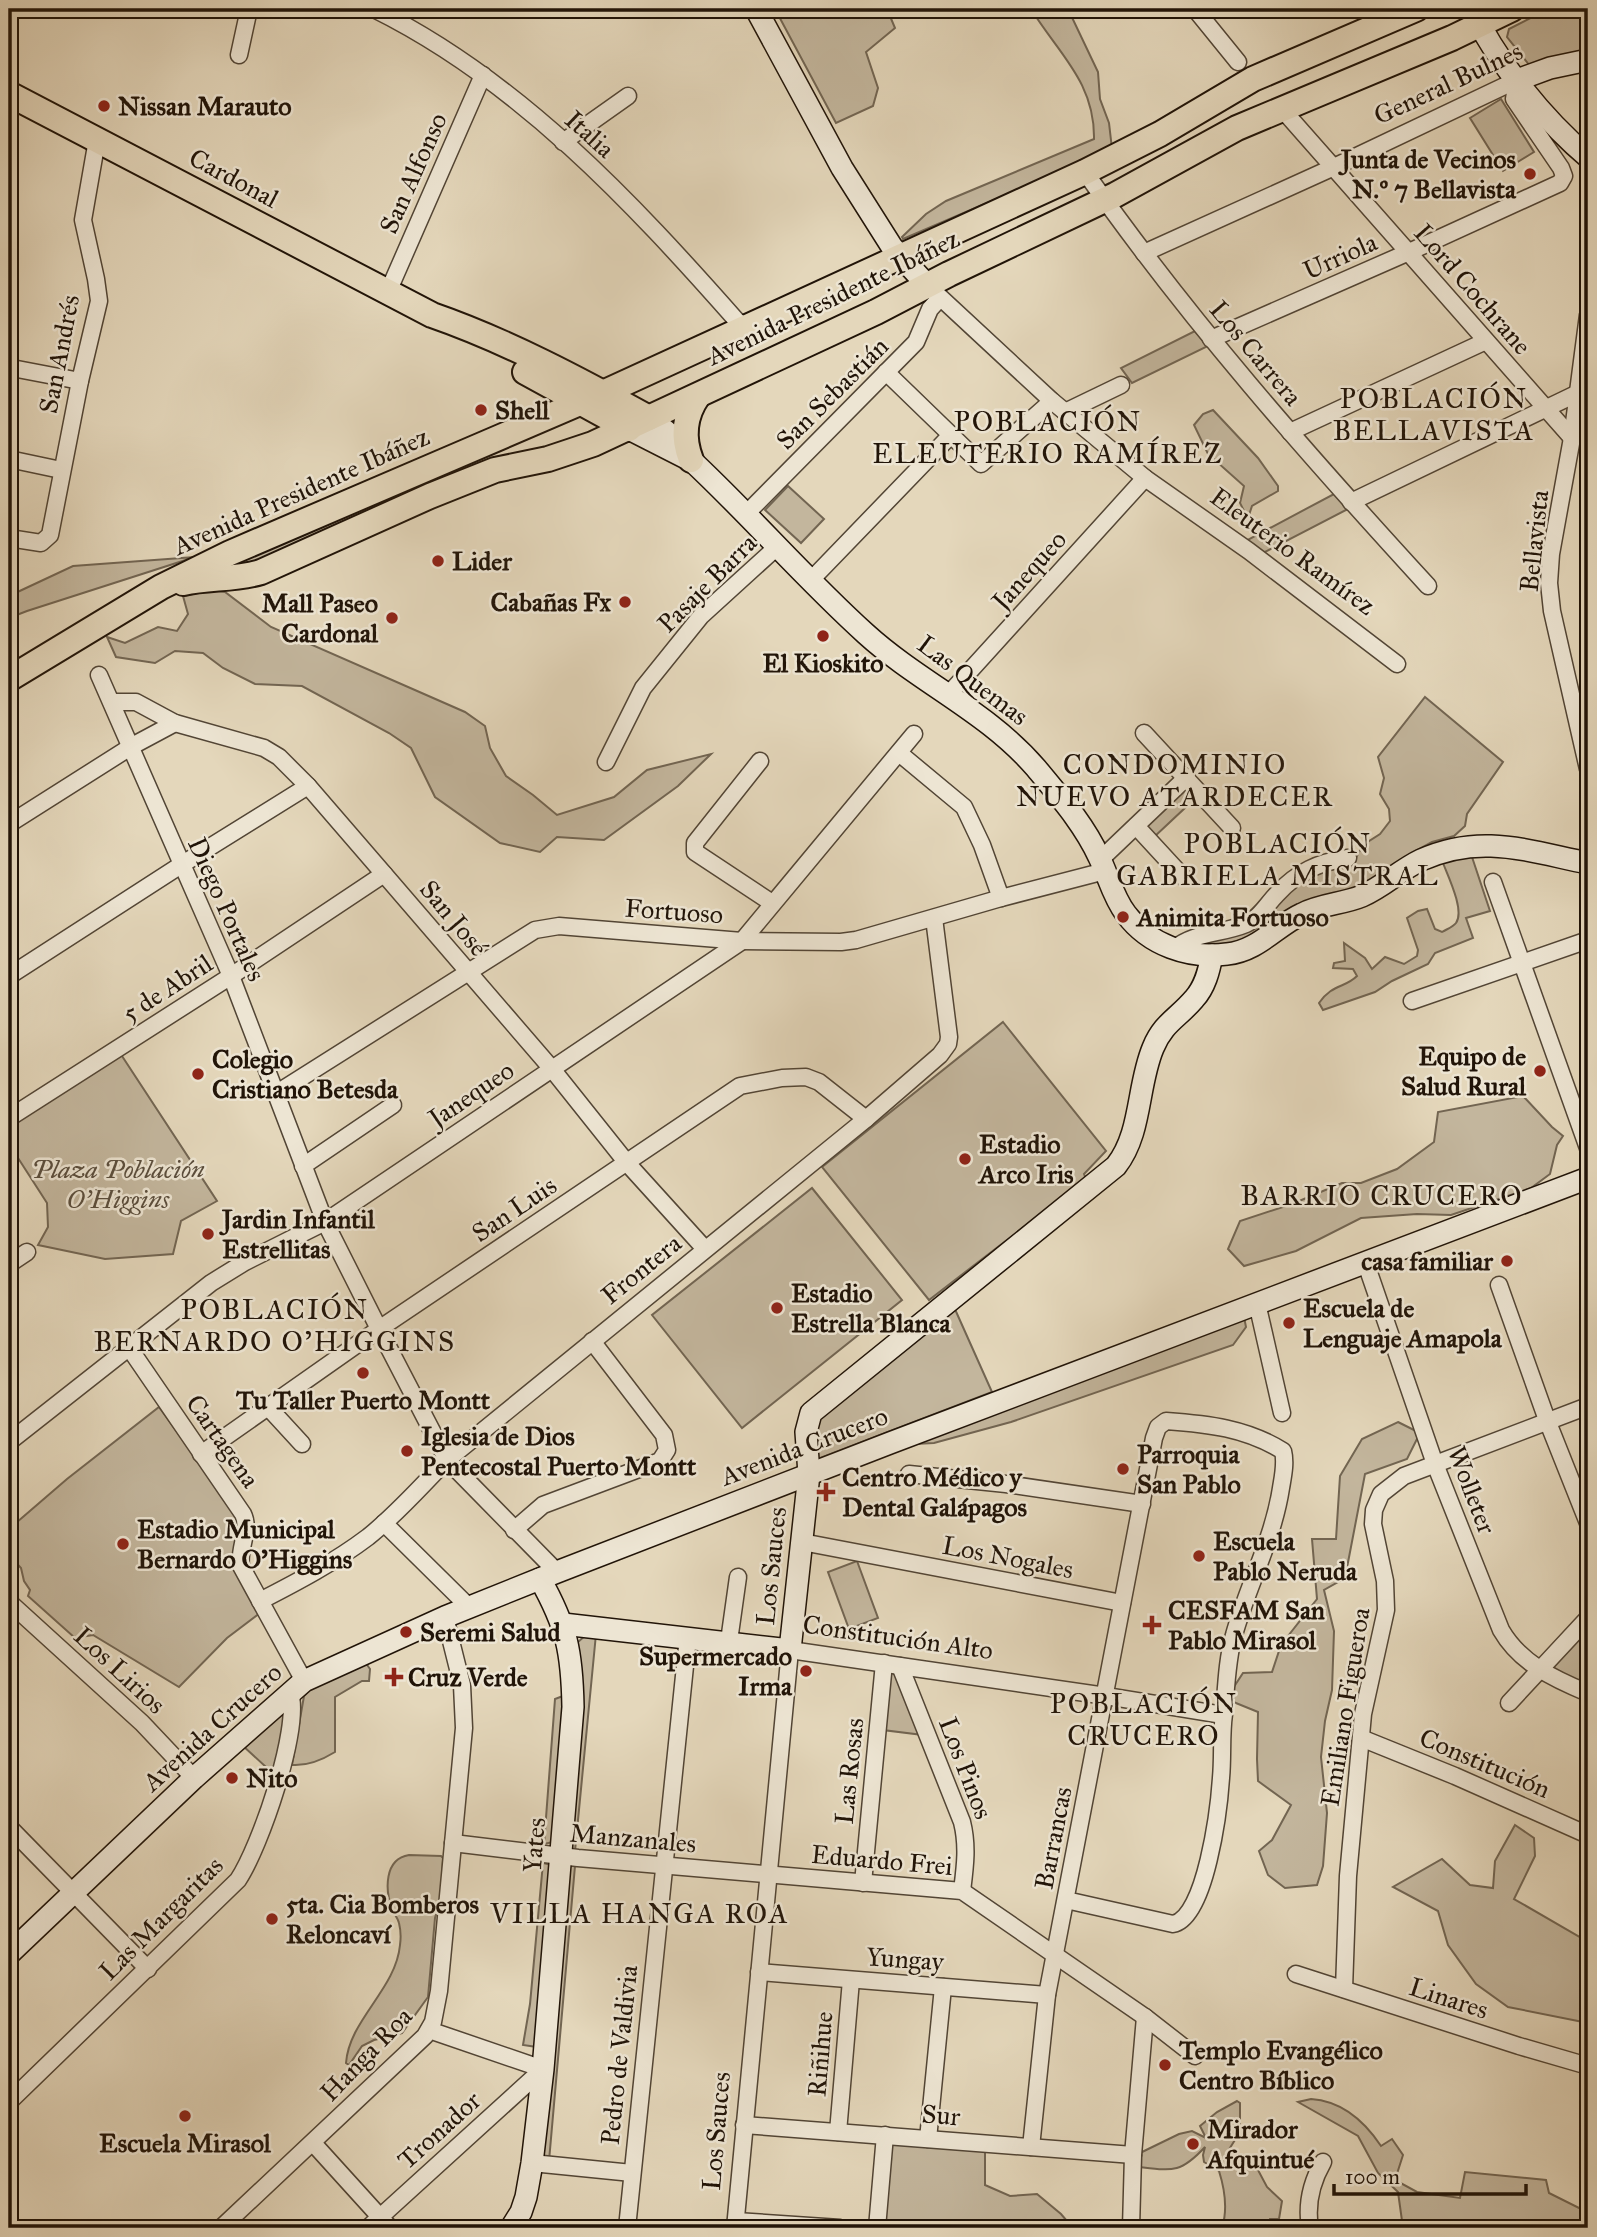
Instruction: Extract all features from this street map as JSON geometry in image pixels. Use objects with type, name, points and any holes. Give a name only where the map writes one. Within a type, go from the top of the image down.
[{"type":"main road","name":"Eleuterio Ramírez","points":[[757,9],[842,168],[899,257],[934,292]]},
{"type":"main road","name":"Avenida Presidente Ibáñez","points":[[9,679],[162,587],[230,553],[648,373],[1085,172],[1160,134],[1253,79],[1416,9]]},
{"type":"main road","name":"Avenida Presidente Ibáñez","points":[[162,587],[261,572],[430,496],[495,470],[548,459],[593,444],[876,312],[934,292],[1204,145],[1476,17],[1512,9]]},
{"type":"main road","points":[[1476,17],[1517,80],[1588,158]]},
{"type":"main road","name":"General Bulnes","points":[[1517,80],[1550,68],[1588,60]]},
{"type":"main road","name":"Cardonal","points":[[9,94],[432,315],[471,329],[603,393],[639,424]]},
{"type":"main road","name":"Cardonal","points":[[432,315],[470,343],[580,402],[639,424]]},
{"type":"main road","points":[[691,460],[685,430],[689,412],[727,373],[726,359],[717,351],[702,348]]},
{"type":"main road","points":[[565,374],[601,378],[648,373]]},
{"type":"main road","points":[[532,423],[523,432],[523,446],[531,456],[548,459]]},
{"type":"main road","name":"Las Quemas","points":[[639,424],[666,431],[691,460],[866,634],[902,663],[996,729],[1019,750],[1074,816],[1103,865],[1126,915],[1153,939],[1174,949],[1212,955],[1237,953],[1301,914],[1361,896],[1419,861],[1456,848],[1494,845],[1588,863]]},
{"type":"main road","points":[[422,469],[436,471],[441,477],[438,491],[430,496]]},
{"type":"main road","points":[[228,579],[222,573],[221,565],[230,553]]},
{"type":"main road","name":"Los Sauces","points":[[790,1650],[809,1474],[807,1425],[815,1408],[1116,1166],[1130,1141],[1152,1049],[1170,1020],[1194,1000],[1201,989],[1212,955]]},
{"type":"main road","name":"Avenida Crucero","points":[[9,1954],[194,1778],[297,1686],[445,1617],[549,1575],[1588,1178]]},
{"type":"main road","name":"Yates","points":[[518,2225],[532,2163],[543,2069],[573,1707],[572,1674],[563,1624],[549,1575]]},
{"type":"main road","name":"Constitución Alto","points":[[563,1624],[688,1636],[790,1650]]},
{"type":"street","points":[[239,55],[249,9]]},
{"type":"street","name":"Italia","points":[[374,9],[483,75],[522,105],[633,207],[737,321],[747,327]]},
{"type":"street","points":[[1195,9],[1238,62]]},
{"type":"street","name":"San Alfonso","points":[[388,292],[483,75]]},
{"type":"street","name":"General Bulnes","points":[[1143,253],[1334,167],[1517,80]]},
{"type":"street","name":"Urriola","points":[[1211,339],[1409,252],[1563,180],[1563,172],[1554,156],[1514,99],[1517,80]]},
{"type":"street","points":[[563,142],[628,96]]},
{"type":"street","name":"Lord Cochrane","points":[[1282,109],[1572,438]]},
{"type":"street","name":"San Andrés","points":[[10,539],[41,543],[50,535],[61,470],[99,301],[83,220],[97,140]]},
{"type":"street","name":"Los Carrera","points":[[1085,172],[1143,253],[1211,339],[1351,502],[1428,586]]},
{"type":"street","name":"San Sebastián","points":[[746,514],[916,342],[934,292]]},
{"type":"street","name":"Eleuterio Ramírez","points":[[934,292],[1052,401],[1145,478],[1249,551],[1397,664]]},
{"type":"street","name":"Bellavista","points":[[1588,315],[1572,438],[1551,554],[1549,583],[1552,611],[1588,769]]},
{"type":"street","points":[[1290,432],[1486,341]]},
{"type":"street","points":[[12,368],[80,381]]},
{"type":"street","points":[[886,372],[981,464],[1052,401]]},
{"type":"street","points":[[1065,412],[1121,385]]},
{"type":"street","points":[[1351,502],[1578,393]]},
{"type":"street","points":[[811,580],[951,435]]},
{"type":"street","points":[[9,460],[61,470]]},
{"type":"street","name":"Janequeo","points":[[948,695],[1145,478]]},
{"type":"street","name":"Pasaje Barra","points":[[606,762],[643,688],[701,616],[778,546]]},
{"type":"street","name":"Diego Portales","points":[[99,675],[231,976],[325,1222],[447,1460],[514,1530],[549,1575]]},
{"type":"street","points":[[1570,684],[1588,691]]},
{"type":"street","name":"San José","points":[[112,702],[136,702],[175,723],[264,748],[279,757],[308,786],[552,1069],[627,1163],[705,1249]]},
{"type":"street","points":[[9,824],[132,746],[175,723]]},
{"type":"street","points":[[1144,733],[1232,828]]},
{"type":"street","name":"Janequeo","points":[[9,1442],[211,1283],[245,1262],[325,1222],[742,941],[914,734]]},
{"type":"street","points":[[899,753],[964,807],[982,845],[1001,898]]},
{"type":"street","points":[[760,761],[695,843],[695,852],[772,903]]},
{"type":"street","points":[[1103,865],[1136,827],[1187,777]]},
{"type":"street","points":[[9,976],[308,786]]},
{"type":"street","points":[[1136,827],[1183,877]]},
{"type":"street","points":[[1174,949],[1191,938],[1247,924],[1304,870],[1348,858]]},
{"type":"street","name":"Fortuoso","points":[[276,1093],[535,930],[559,926],[742,941],[841,942],[934,918],[1103,865]]},
{"type":"street","name":"5 de Abril","points":[[9,1118],[384,874]]},
{"type":"street","points":[[1493,882],[1588,1147]]},
{"type":"street","name":"Frontera","points":[[260,1601],[325,1565],[384,1523],[447,1460],[866,1119],[940,1055],[948,1044],[949,1030],[934,918]]},
{"type":"street","points":[[1412,1001],[1588,940]]},
{"type":"street","name":"San Luis","points":[[201,1454],[379,1329],[735,1090],[747,1084],[798,1077],[813,1079],[866,1119]]},
{"type":"street","points":[[303,1166],[393,1105]]},
{"type":"street","points":[[9,1264],[27,1252]]},
{"type":"street","name":"Wolleter","points":[[1365,1261],[1435,1464],[1501,1630],[1515,1651],[1538,1669],[1588,1693]]},
{"type":"street","points":[[1499,1285],[1547,1420],[1588,1523]]},
{"type":"street","points":[[1257,1303],[1282,1413]]},
{"type":"street","points":[[514,1530],[543,1506],[660,1461],[665,1454],[667,1445],[664,1435],[592,1341]]},
{"type":"street","name":"Cartagena","points":[[130,1349],[246,1519],[241,1566],[260,1601],[297,1686]]},
{"type":"street","name":"Emiliano Figueroa","points":[[1343,1989],[1348,1876],[1363,1714],[1386,1610],[1385,1581],[1373,1524],[1378,1499],[1387,1488],[1404,1476],[1588,1406]]},
{"type":"street","points":[[268,1407],[302,1444]]},
{"type":"street","name":"Barrancas","points":[[1031,2147],[1047,1995],[1154,1438],[1158,1427],[1166,1421],[1237,1430],[1283,1451],[1282,1485],[1270,1539],[1232,1639],[1223,1716]]},
{"type":"street","points":[[909,1474],[1006,1484],[1142,1504]]},
{"type":"street","points":[[384,1523],[469,1607]]},
{"type":"street","name":"Los Nogales","points":[[802,1542],[1122,1603]]},
{"type":"street","points":[[729,1641],[738,1577]]},
{"type":"street","name":"Los Lirios","points":[[9,1602],[142,1723],[194,1778]]},
{"type":"street","name":"Hanga Roa","points":[[221,2228],[313,2144],[429,2030],[436,2013],[464,1702],[460,1672],[445,1617]]},
{"type":"street","points":[[1509,1703],[1588,1618]]},
{"type":"street","name":"Pedro de Valdivia","points":[[627,2228],[688,1636]]},
{"type":"street","name":"Constitución Alto","points":[[790,1650],[1106,1696],[1223,1716]]},
{"type":"street","name":"Los Sauces","points":[[735,2225],[790,1650]]},
{"type":"street","name":"Las Rosas","points":[[863,1883],[892,1664]]},
{"type":"street","name":"Los Pinos","points":[[892,1664],[962,1822],[967,1839],[962,1891]]},
{"type":"street","name":"Las Margaritas","points":[[12,2093],[226,1894],[247,1867],[262,1830],[285,1751],[297,1686]]},
{"type":"street","points":[[1066,1900],[1165,1924],[1179,1923],[1185,1918],[1206,1870],[1222,1777],[1223,1716]]},
{"type":"street","name":"Constitución","points":[[1362,1738],[1588,1835]]},
{"type":"street","points":[[9,1827],[148,1969]]},
{"type":"street","name":"Manzanales","points":[[453,1843],[768,1875]]},
{"type":"street","name":"Eduardo Frei","points":[[768,1875],[962,1891],[1145,2017],[1195,2056]]},
{"type":"street","name":"Yungay","points":[[760,1972],[1047,1995]]},
{"type":"street","name":"Linares","points":[[1296,1974],[1588,2066]]},
{"type":"street","name":"Riñihue","points":[[838,2132],[851,1980]]},
{"type":"street","points":[[928,2139],[943,1987]]},
{"type":"street","points":[[1131,2228],[1133,2155],[1145,2017]]},
{"type":"street","points":[[429,2030],[543,2069]]},
{"type":"street","name":"Tronador","points":[[379,2225],[543,2069]]},
{"type":"street","name":"Sur","points":[[744,2125],[1133,2155]]},
{"type":"street","points":[[877,2228],[885,2135]]},
{"type":"street","points":[[313,2144],[379,2225]]},
{"type":"street","points":[[1310,2228],[1310,2194],[1313,2180],[1323,2162]]},
{"type":"street","points":[[532,2163],[632,2173]]},
{"type":"street","points":[[735,2225],[840,2228]]},
{"type":"green space","points":[[775,9],[887,9],[895,28],[866,52],[878,88],[873,106],[836,123]]},
{"type":"green space","points":[[1031,9],[1068,9],[1098,72],[1100,99],[1109,123],[1112,149],[903,239],[926,214],[946,201],[1094,139],[1093,119],[1082,84]]},
{"type":"green space","points":[[1548,9],[1588,9],[1588,52],[1530,66],[1507,37],[1509,29]]},
{"type":"green space","points":[[1501,99],[1534,152],[1503,171],[1470,118]]},
{"type":"green space","points":[[1195,331],[1208,346],[1132,383],[1121,368]]},
{"type":"green space","points":[[1213,410],[1258,458],[1278,486],[1278,491],[1252,506],[1249,515],[1246,515],[1240,503],[1244,486],[1208,454],[1194,425],[1203,414]]},
{"type":"green space","points":[[435,478],[437,480],[264,563],[226,567]]},
{"type":"green space","points":[[788,486],[824,519],[801,543],[765,510]]},
{"type":"green space","points":[[1334,494],[1348,509],[1257,556],[1240,544]]},
{"type":"green space","points":[[195,557],[9,618],[9,596],[73,566]]},
{"type":"green space","points":[[213,590],[225,592],[271,627],[465,712],[485,726],[490,748],[506,776],[557,815],[614,797],[647,770],[711,754],[678,786],[604,840],[557,837],[540,852],[500,843],[435,797],[411,748],[389,733],[302,686],[255,684],[223,668],[203,653],[175,651],[155,663],[116,657],[107,637],[125,643],[158,627],[177,631],[188,614],[183,596]]},
{"type":"green space","points":[[1425,697],[1503,762],[1467,814],[1465,826],[1454,836],[1432,842],[1410,854],[1370,883],[1237,945],[1201,947],[1194,942],[1273,906],[1308,876],[1353,863],[1363,845],[1380,834],[1390,821],[1389,809],[1380,794],[1384,778],[1378,757]]},
{"type":"green space","points":[[1186,788],[1195,793],[1184,804],[1186,807],[1153,838],[1147,830],[1149,822]]},
{"type":"green space","points":[[1471,854],[1490,911],[1466,918],[1473,938],[1435,953],[1428,964],[1375,992],[1323,1010],[1319,1003],[1324,997],[1357,976],[1353,969],[1333,968],[1334,963],[1345,961],[1344,943],[1365,958],[1372,969],[1385,957],[1404,964],[1417,956],[1418,950],[1407,918],[1427,909],[1435,929],[1442,932],[1455,924],[1458,918],[1457,902],[1443,863]]},
{"type":"green space","name":"Estadio Arco Iris","points":[[1003,1022],[1106,1151],[1084,1174],[1086,1179],[929,1300],[822,1167]]},
{"type":"green space","name":"Plaza Población O'Higgins","points":[[120,1053],[217,1201],[181,1221],[173,1254],[105,1259],[38,1245],[48,1227],[47,1203],[9,1144],[9,1126]]},
{"type":"green space","points":[[1523,1096],[1563,1136],[1557,1145],[1550,1174],[1531,1188],[1451,1215],[1417,1214],[1361,1218],[1296,1251],[1244,1266],[1228,1249],[1240,1221],[1292,1204],[1342,1183],[1361,1183],[1397,1169],[1434,1142],[1438,1112]]},
{"type":"green space","name":"Estadio Estrella Blanca","points":[[812,1188],[902,1300],[742,1428],[652,1315]]},
{"type":"green space","points":[[954,1307],[992,1392],[815,1460],[812,1446],[818,1418]]},
{"type":"green space","points":[[1243,1312],[1246,1327],[1233,1345],[1011,1422],[934,1443],[915,1444]]},
{"type":"green space","name":"Estadio Municipal Bernardo O'Higgins","points":[[159,1407],[238,1516],[260,1613],[227,1638],[179,1687],[93,1635],[75,1638],[28,1596],[30,1590],[24,1581],[21,1568],[9,1555],[9,1529],[67,1479]]},
{"type":"green space","points":[[1398,1422],[1420,1433],[1407,1459],[1365,1474],[1345,1578],[1324,1590],[1334,1631],[1332,1690],[1321,1757],[1327,1813],[1323,1866],[1317,1885],[1285,1888],[1268,1875],[1259,1851],[1272,1840],[1291,1805],[1258,1781],[1258,1712],[1226,1699],[1243,1673],[1272,1672],[1281,1645],[1317,1599],[1312,1539],[1336,1539],[1340,1476],[1362,1439]]},
{"type":"green space","points":[[857,1561],[878,1618],[849,1629],[828,1572]]},
{"type":"green space","points":[[587,1634],[596,1634],[575,1851],[570,1848],[576,1647]]},
{"type":"green space","points":[[1580,1636],[1588,1641],[1588,1678],[1582,1686],[1555,1669],[1552,1664]]},
{"type":"green space","points":[[365,1662],[370,1669],[369,1681],[362,1681],[335,1697],[335,1752],[314,1762],[292,1765],[304,1696],[311,1689]]},
{"type":"green space","points":[[887,1671],[899,1673],[923,1735],[883,1730]]},
{"type":"green space","points":[[563,1696],[565,1698],[553,1842],[544,1844],[555,1699]]},
{"type":"green space","points":[[289,1702],[275,1777],[267,1775],[266,1767],[242,1745]]},
{"type":"green space","points":[[1515,1825],[1534,1838],[1535,1856],[1514,1899],[1585,1940],[1588,1938],[1588,2023],[1508,2007],[1476,1984],[1448,1945],[1438,1911],[1393,1887],[1442,1859],[1470,1885],[1493,1888],[1495,1861]]},
{"type":"green space","points":[[409,1855],[443,1858],[441,1898],[435,1918],[428,1997],[402,2033],[362,2046],[349,2065],[346,2063],[349,2047],[355,2033],[397,1961],[400,1932],[390,1901],[388,1876],[395,1862]]},
{"type":"green space","points":[[543,1863],[552,1865],[537,2047],[523,2045],[530,2004]]},
{"type":"green space","points":[[574,1865],[549,2161],[541,2156],[569,1867]]},
{"type":"green space","points":[[1311,2099],[1333,2104],[1352,2114],[1381,2146],[1392,2139],[1403,2155],[1395,2180],[1417,2192],[1460,2198],[1465,2172],[1546,2180],[1549,2193],[1588,2210],[1588,2228],[1403,2228],[1398,2192],[1378,2173],[1358,2136],[1298,2102]]},
{"type":"green space","points":[[1237,2101],[1240,2103],[1240,2132],[1228,2151],[1228,2160],[1258,2170],[1267,2187],[1282,2201],[1279,2219],[1270,2219],[1267,2228],[1222,2228],[1225,2207],[1223,2185],[1219,2171],[1204,2162],[1205,2147],[1183,2166],[1169,2169],[1140,2167],[1140,2153],[1179,2134],[1192,2131],[1206,2138],[1200,2126]]},
{"type":"green space","points":[[891,2143],[985,2150],[985,2185],[1010,2196],[1037,2194],[1073,2228],[884,2228]]},
{"type":"place","name":"Nissan Marauto","points":[[104,106]]},
{"type":"place","name":"Junta de Vecinos N.º 7 Bellavista","points":[[1530,174]]},
{"type":"place","name":"Shell","points":[[481,410]]},
{"type":"place","name":"Lider","points":[[438,561]]},
{"type":"place","name":"Cabañas Fx","points":[[625,602]]},
{"type":"place","name":"Mall Paseo Cardonal","points":[[392,618]]},
{"type":"place","name":"El Kioskito","points":[[823,636]]},
{"type":"place","name":"Animita Fortuoso","points":[[1123,917]]},
{"type":"place","name":"Equipo de Salud Rural","points":[[1540,1071]]},
{"type":"place","name":"Colegio Cristiano Betesda","points":[[198,1074]]},
{"type":"place","name":"Estadio Arco Iris","points":[[965,1159]]},
{"type":"place","name":"Jardin Infantil Estrellitas","points":[[208,1234]]},
{"type":"place","name":"casa familiar","points":[[1507,1261]]},
{"type":"place","name":"Estadio Estrella Blanca","points":[[777,1308]]},
{"type":"place","name":"Escuela de Lenguaje Amapola","points":[[1289,1323]]},
{"type":"place","name":"Tu Taller Puerto Montt","points":[[363,1373]]},
{"type":"place","name":"Iglesia de Dios Pentecostal Puerto Montt","points":[[407,1451]]},
{"type":"place","name":"Parroquia San Pablo","points":[[1123,1469]]},
{"type":"place","name":"Centro Médico y Dental Galápagos","points":[[826,1492]]},
{"type":"place","name":"Estadio Municipal Bernardo O'Higgins","points":[[123,1544]]},
{"type":"place","name":"Escuela Pablo Neruda","points":[[1199,1556]]},
{"type":"place","name":"CESFAM San Pablo Mirasol","points":[[1152,1625]]},
{"type":"place","name":"Seremi Salud","points":[[406,1632]]},
{"type":"place","name":"Supermercado Irma","points":[[806,1671]]},
{"type":"place","name":"Cruz Verde","points":[[394,1677]]},
{"type":"place","name":"Nito","points":[[232,1778]]},
{"type":"place","name":"5ta. Cia Bomberos Reloncaví","points":[[272,1919]]},
{"type":"place","name":"Templo Evangélico Centro Bíblico","points":[[1165,2065]]},
{"type":"place","name":"Escuela Mirasol","points":[[185,2116]]},
{"type":"place","name":"Mirador Afquintué","points":[[1193,2144]]},
{"type":"district","name":"POBLACIÓN BELLAVISTA","points":[[1434,414]]},
{"type":"district","name":"POBLACIÓN ELEUTERIO RAMÍREZ","points":[[1048,437]]},
{"type":"district","name":"CONDOMINIO NUEVO ATARDECER","points":[[1175,780]]},
{"type":"district","name":"POBLACIÓN GABRIELA MISTRAL","points":[[1278,859]]},
{"type":"district","name":"BARRIO CRUCERO","points":[[1382,1195]]},
{"type":"district","name":"POBLACIÓN BERNARDO O'HIGGINS","points":[[275,1325]]},
{"type":"district","name":"POBLACIÓN CRUCERO","points":[[1144,1719]]},
{"type":"district","name":"VILLA HANGA ROA","points":[[640,1913]]}]
